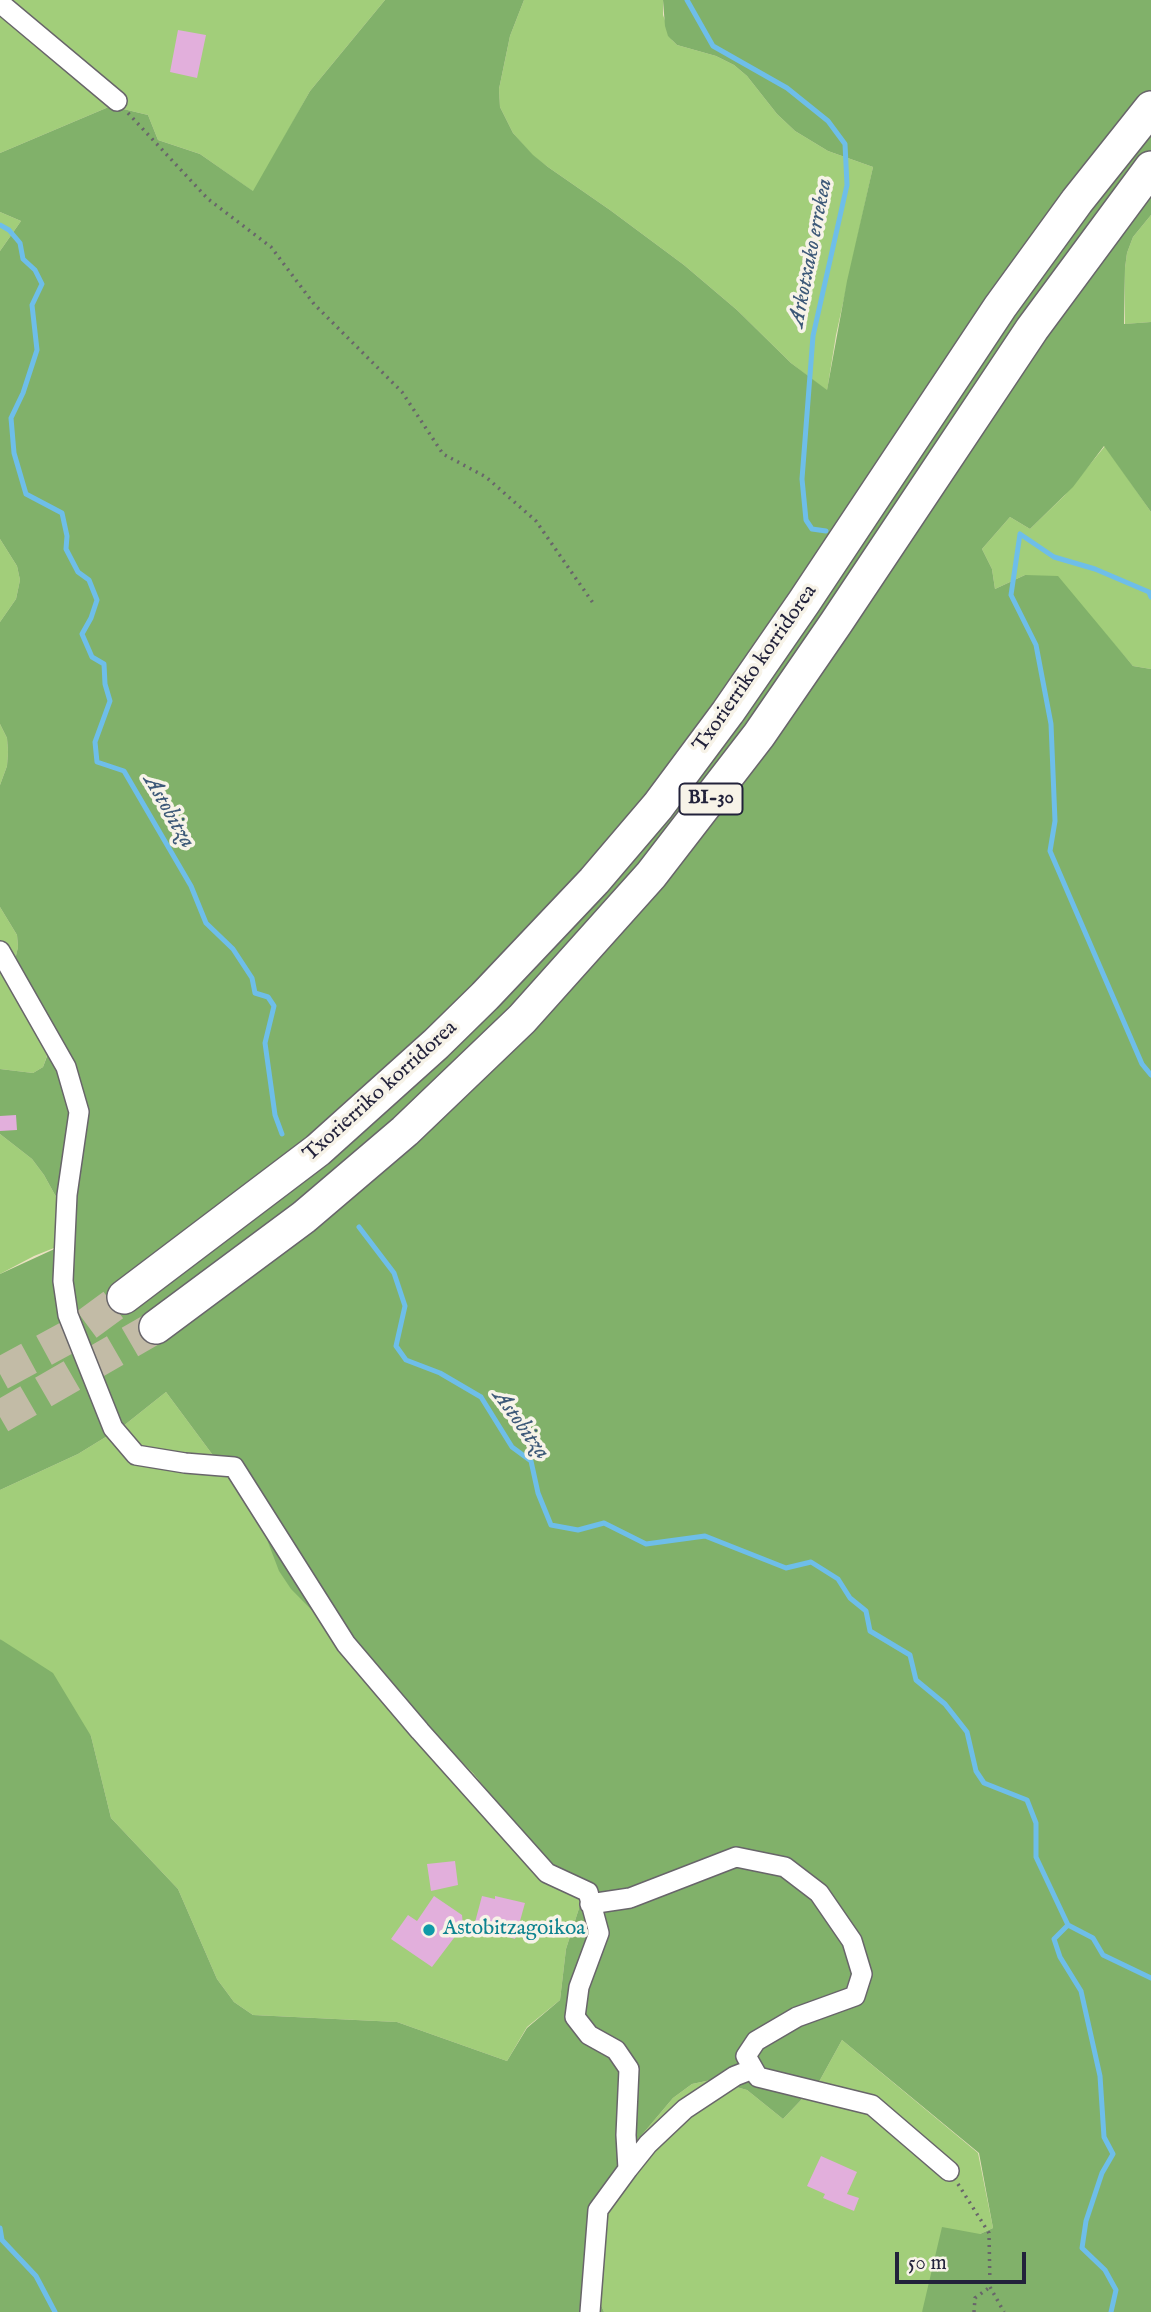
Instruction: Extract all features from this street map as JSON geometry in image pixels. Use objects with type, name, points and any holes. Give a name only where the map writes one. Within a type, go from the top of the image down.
[{"type":"highway","name":"Txorierriko korridorea","points":[[124,1297],[318,1150],[466,1015],[594,881],[658,806],[728,712],[1000,307],[1077,201],[1151,108]]},
{"type":"highway","name":"Txorierriko korridorea","points":[[156,1327],[304,1217],[425,1113],[522,1019],[652,875],[759,735],[1024,340],[1151,168]]},
{"type":"street","points":[[0,3],[117,101]]},
{"type":"street","points":[[0,951],[66,1067],[79,1112],[67,1195],[63,1281],[68,1315],[113,1428],[136,1455],[185,1463],[234,1466],[346,1644],[547,1872],[588,1892],[599,1933],[579,1987],[575,2017],[589,2035],[616,2050],[629,2069],[626,2135],[628,2168]]},
{"type":"street","points":[[590,1904],[630,1898],[736,1857],[785,1867],[820,1894],[852,1941],[863,1974],[855,1996],[797,2017],[756,2041],[746,2056],[753,2069],[758,2077],[872,2105],[949,2171]]},
{"type":"street","points":[[590,2312],[598,2210],[648,2144],[685,2109],[735,2076],[753,2069]]},
{"type":"path","points":[[117,101],[208,200],[271,247],[314,304],[402,392],[443,454],[486,477],[536,521],[593,603]]},
{"type":"path","points":[[949,2171],[989,2233],[990,2287],[1004,2312]]},
{"type":"path","points":[[974,2312],[975,2298],[990,2287]]},
{"type":"green space","points":[[0,0],[385,0],[310,91],[254,192],[200,154],[158,140],[148,115],[111,106],[0,153]]},
{"type":"green space","points":[[385,0],[524,0],[510,36],[499,89],[500,107],[513,133],[548,167],[684,265],[737,310],[791,363],[827,390],[847,281],[873,167],[828,151],[795,131],[734,65],[716,56],[677,45],[668,36],[663,0],[1151,0],[1151,215],[1133,237],[1127,253],[1124,324],[1151,322],[1151,512],[1104,446],[1073,487],[1030,529],[1010,517],[982,549],[992,569],[995,589],[1025,575],[1058,576],[1133,666],[1151,669],[1151,2312],[922,2312],[942,2227],[980,2234],[993,2228],[979,2153],[842,2040],[820,2080],[783,2119],[747,2090],[711,2080],[692,2084],[673,2098],[635,2143],[590,2216],[585,2240],[588,2275],[604,2312],[0,2312],[0,1639],[53,1673],[91,1736],[111,1818],[178,1889],[217,1979],[234,2002],[253,2015],[397,2022],[507,2061],[527,2028],[560,2000],[566,1949],[581,1902],[554,1875],[473,1773],[291,1589],[279,1571],[258,1516],[166,1392],[122,1427],[78,1454],[0,1490],[0,1274],[74,1240],[60,1204],[44,1175],[32,1159],[0,1134],[0,1069],[33,1073],[43,1067],[49,1051],[15,960],[17,935],[0,907],[0,785],[7,766],[8,752],[7,738],[0,724],[0,622],[16,599],[20,580],[17,566],[0,539],[0,251],[21,221],[0,212],[0,153],[111,106],[148,115],[158,140],[200,154],[253,191],[310,91]]},
{"type":"green space","points":[[524,0],[663,0],[663,15],[672,40],[677,45],[716,56],[734,65],[795,131],[828,151],[873,167],[836,335],[827,391],[791,363],[737,310],[684,265],[533,156],[513,133],[500,107],[499,89],[510,36]]},
{"type":"green space","points":[[0,212],[21,221],[0,251]]},
{"type":"green space","points":[[1151,215],[1151,322],[1125,324],[1127,253],[1133,237]]},
{"type":"green space","points":[[1105,446],[1151,512],[1151,669],[1133,666],[1096,623],[1025,575],[995,589],[992,569],[982,549],[1010,517],[1030,529],[1064,496]]},
{"type":"green space","points":[[0,539],[17,566],[20,580],[16,599],[0,622]]},
{"type":"green space","points":[[0,724],[7,738],[8,752],[7,766],[0,785]]},
{"type":"green space","points":[[0,907],[17,935],[15,960],[49,1050],[43,1067],[33,1073],[0,1069]]},
{"type":"green space","points":[[0,1134],[32,1159],[44,1175],[60,1204],[74,1240],[34,1256],[0,1274]]},
{"type":"green space","points":[[166,1392],[258,1516],[473,1773],[554,1875],[581,1902],[566,1949],[560,2000],[527,2027],[507,2061],[397,2022],[253,2015],[234,2002],[217,1979],[178,1889],[111,1818],[91,1736],[0,1639],[0,1490],[78,1454],[122,1427]]},
{"type":"green space","points":[[842,2040],[978,2153],[993,2228],[980,2234],[922,2312],[604,2312],[588,2275],[585,2240],[590,2216],[635,2143],[673,2098],[692,2084],[711,2080],[747,2090],[783,2119],[820,2080]]},
{"type":"building","points":[[178,30],[206,35],[197,78],[170,72]]},
{"type":"building","points":[[16,1115],[17,1130],[0,1131],[0,1116]]},
{"type":"building","points":[[455,1861],[458,1885],[431,1891],[427,1864]]},
{"type":"building","name":"Astobitzagoikoa","points":[[434,1896],[462,1915],[463,1926],[432,1967],[391,1939],[408,1915],[417,1921]]},
{"type":"building","points":[[482,1896],[525,1903],[515,1939],[474,1926]]},
{"type":"building","points":[[821,2156],[857,2172],[847,2194],[859,2198],[854,2211],[823,2198],[825,2194],[807,2186]]},
{"type":"waterway","name":"Arkotxako errekea","points":[[687,0],[713,46],[787,88],[828,121],[845,144],[847,185],[813,336],[802,479],[806,520],[812,529],[826,531]]},
{"type":"waterway","name":"Astobitza","points":[[0,225],[9,230],[20,243],[23,259],[35,270],[42,284],[32,305],[37,350],[23,393],[11,418],[14,453],[26,494],[62,513],[67,536],[66,549],[78,572],[89,580],[97,600],[82,634],[92,657],[104,664],[105,684],[110,701],[95,742],[97,762],[124,771],[191,886],[206,923],[233,949],[252,978],[255,993],[268,997],[274,1006],[265,1043],[275,1115],[282,1134]]},
{"type":"waterway","name":"Arkotxako errekea","points":[[1151,597],[1149,592],[1095,569],[1054,557],[1020,534],[1011,595],[1036,645],[1051,724],[1055,821],[1050,851],[1142,1064],[1151,1075]]},
{"type":"waterway","name":"Astobitza","points":[[359,1227],[394,1273],[405,1306],[396,1346],[406,1360],[440,1373],[481,1397],[512,1447],[531,1461],[538,1493],[551,1525],[578,1530],[604,1523],[646,1544],[705,1536],[786,1568],[811,1562],[838,1579],[850,1598],[866,1611],[870,1631],[910,1655],[916,1680],[945,1704],[967,1732],[976,1771],[984,1783],[1027,1800],[1036,1823],[1036,1857],[1068,1925],[1093,1938],[1103,1955],[1151,1978]]},
{"type":"waterway","points":[[1068,1925],[1054,1939],[1060,1957],[1081,1991],[1100,2076],[1104,2137],[1113,2154],[1102,2173],[1086,2221],[1082,2248],[1105,2270],[1116,2290],[1111,2312]]},
{"type":"waterway","points":[[0,2228],[2,2240],[36,2276],[55,2312]]},
{"type":"tunnel","points":[[0,1374],[74,1334],[124,1297]]},
{"type":"tunnel","points":[[0,1417],[156,1327]]},
{"type":"place","name":"Astobitzagoikoa","points":[[429,1930]]}]
